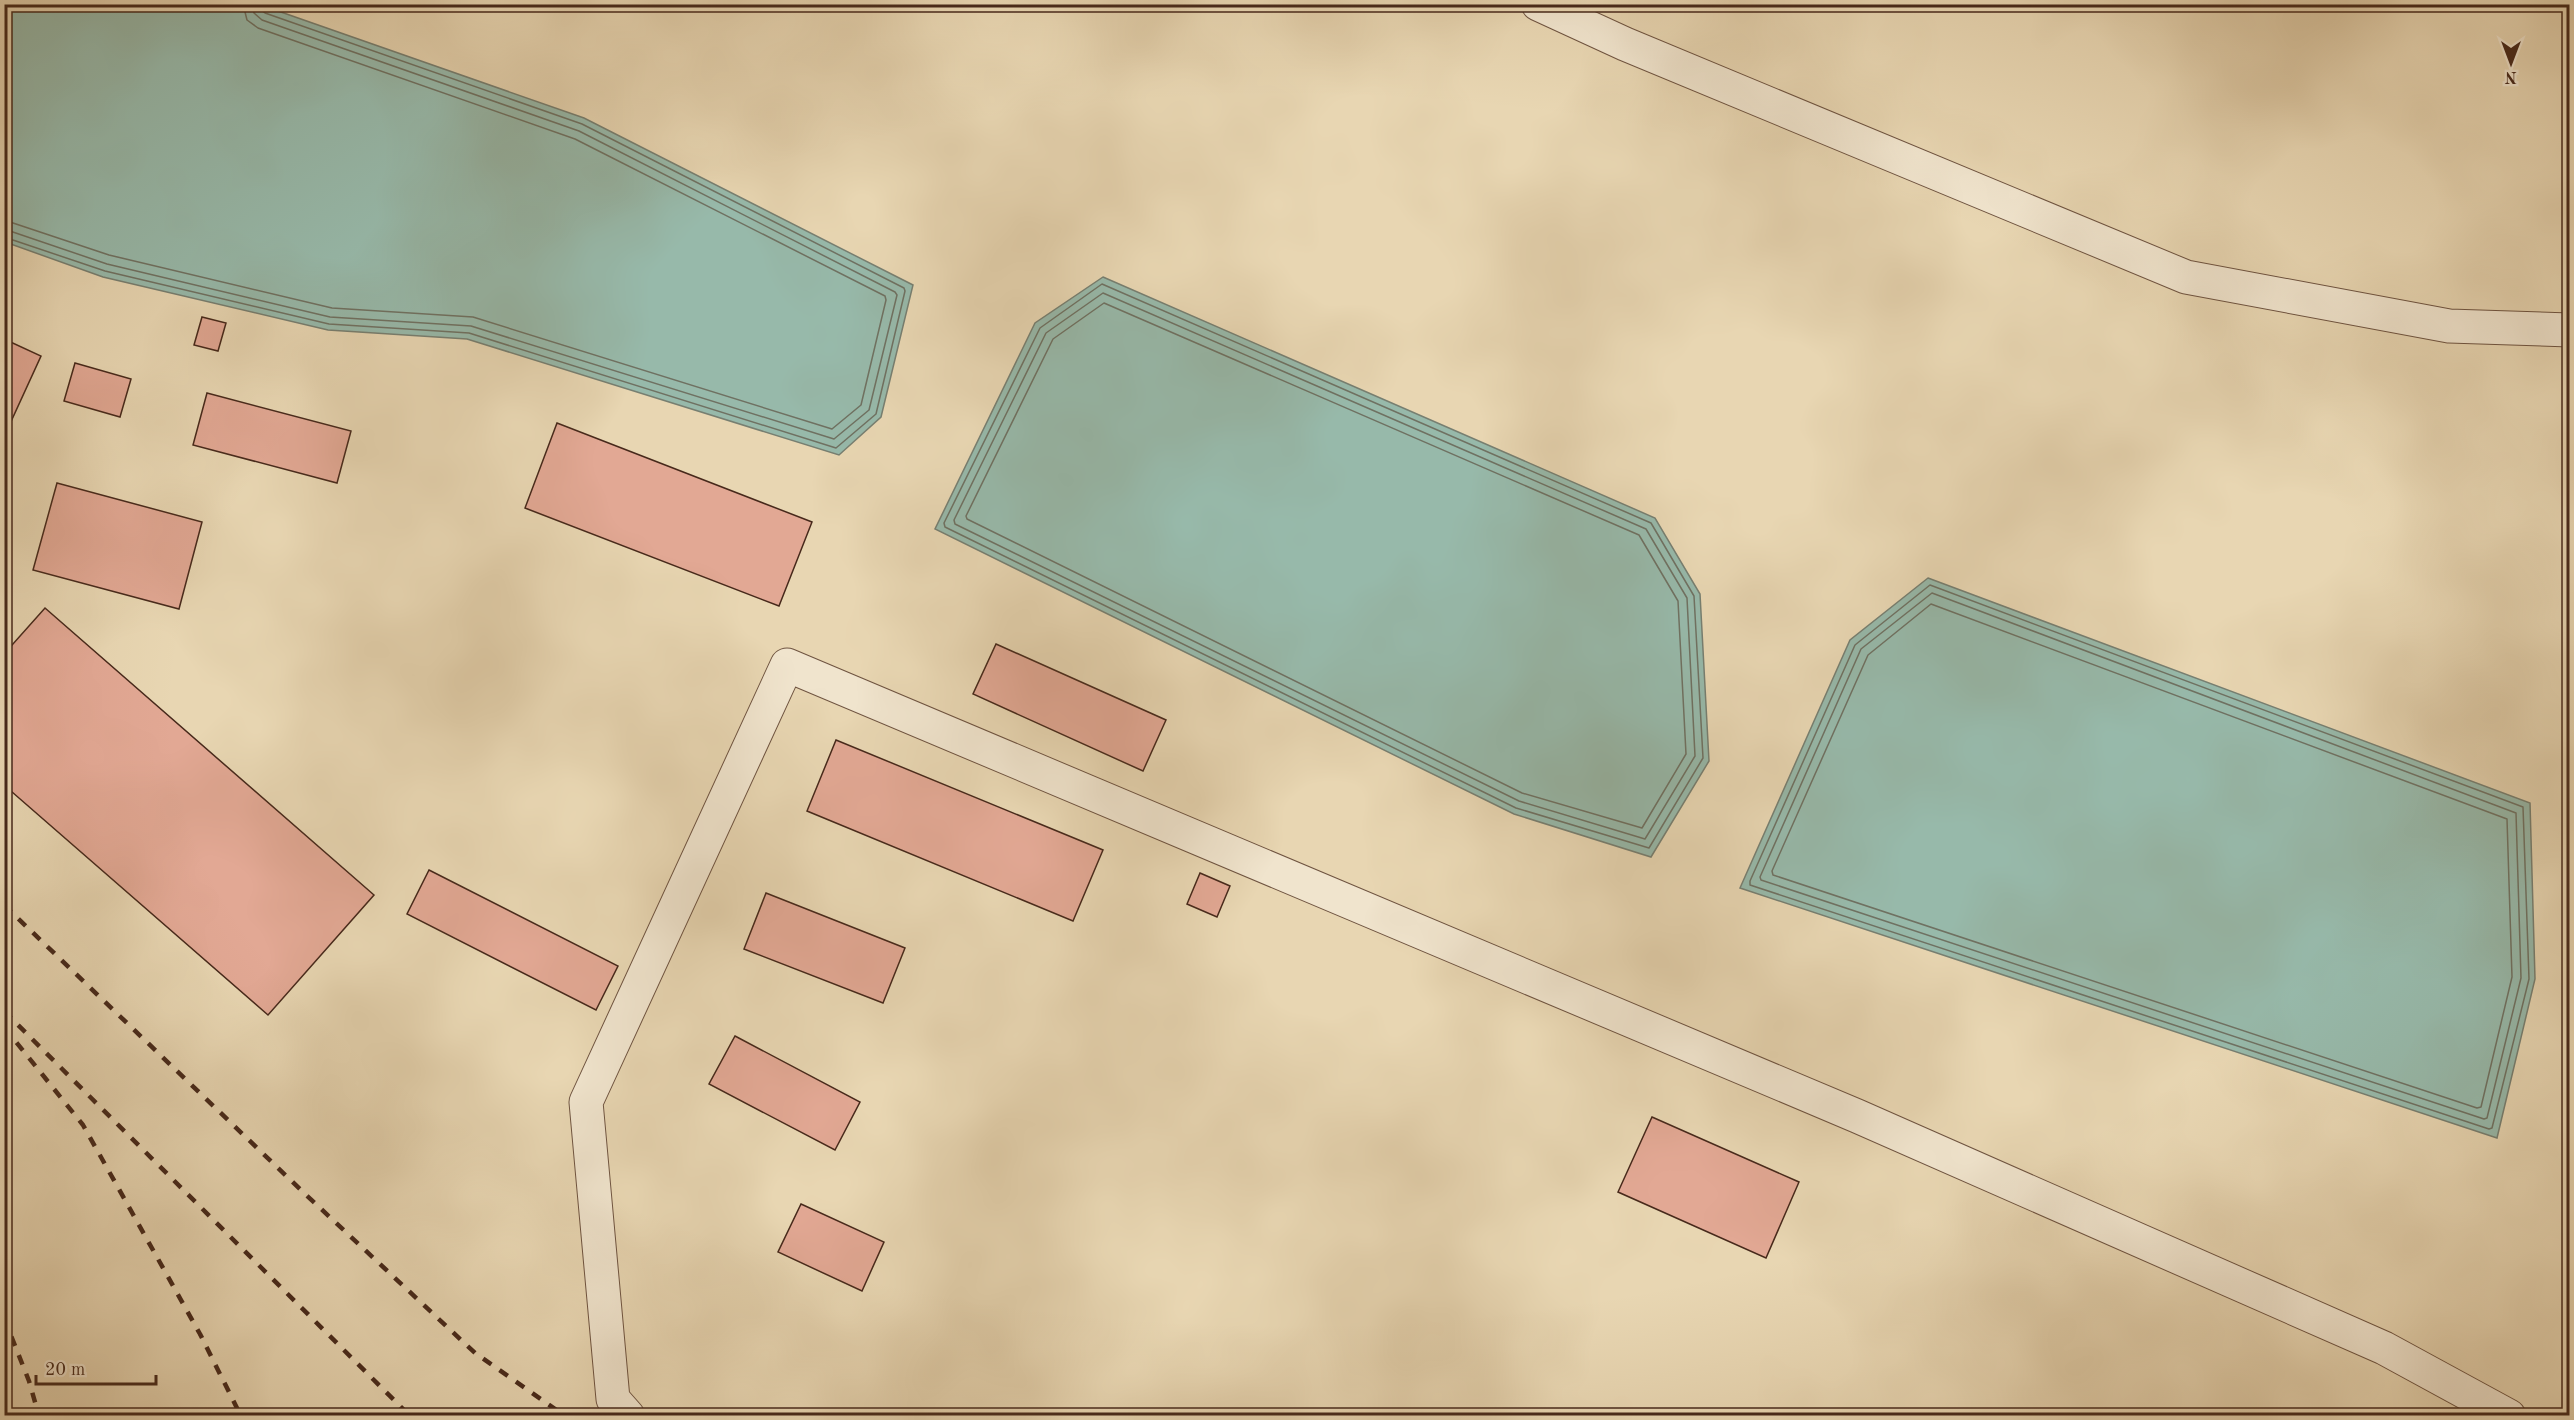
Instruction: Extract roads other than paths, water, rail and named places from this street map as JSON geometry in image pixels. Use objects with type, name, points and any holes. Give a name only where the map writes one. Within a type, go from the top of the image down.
[{"type":"street","points":[[1538,4],[1636,49],[2186,277],[2449,326],[2570,330]]},
{"type":"street","points":[[628,1416],[613,1399],[586,1102],[787,665],[1857,1116],[2384,1348],[2509,1416]]},
{"type":"water","points":[[258,4],[584,118],[913,285],[881,417],[839,455],[467,339],[328,330],[103,277],[5,242],[5,5]]},
{"type":"water","points":[[1103,277],[1655,518],[1700,594],[1709,761],[1651,857],[1514,814],[935,529],[1035,323]]},
{"type":"water","points":[[1928,578],[2530,803],[2535,979],[2497,1138],[1740,888],[1850,640]]},
{"type":"railway","points":[[4,905],[303,1192],[475,1353],[565,1416]]},
{"type":"railway","points":[[4,1011],[410,1416]]},
{"type":"railway","points":[[4,1027],[83,1125],[200,1334],[241,1416]]},
{"type":"railway","points":[[4,1318],[29,1381],[39,1416]]}]
